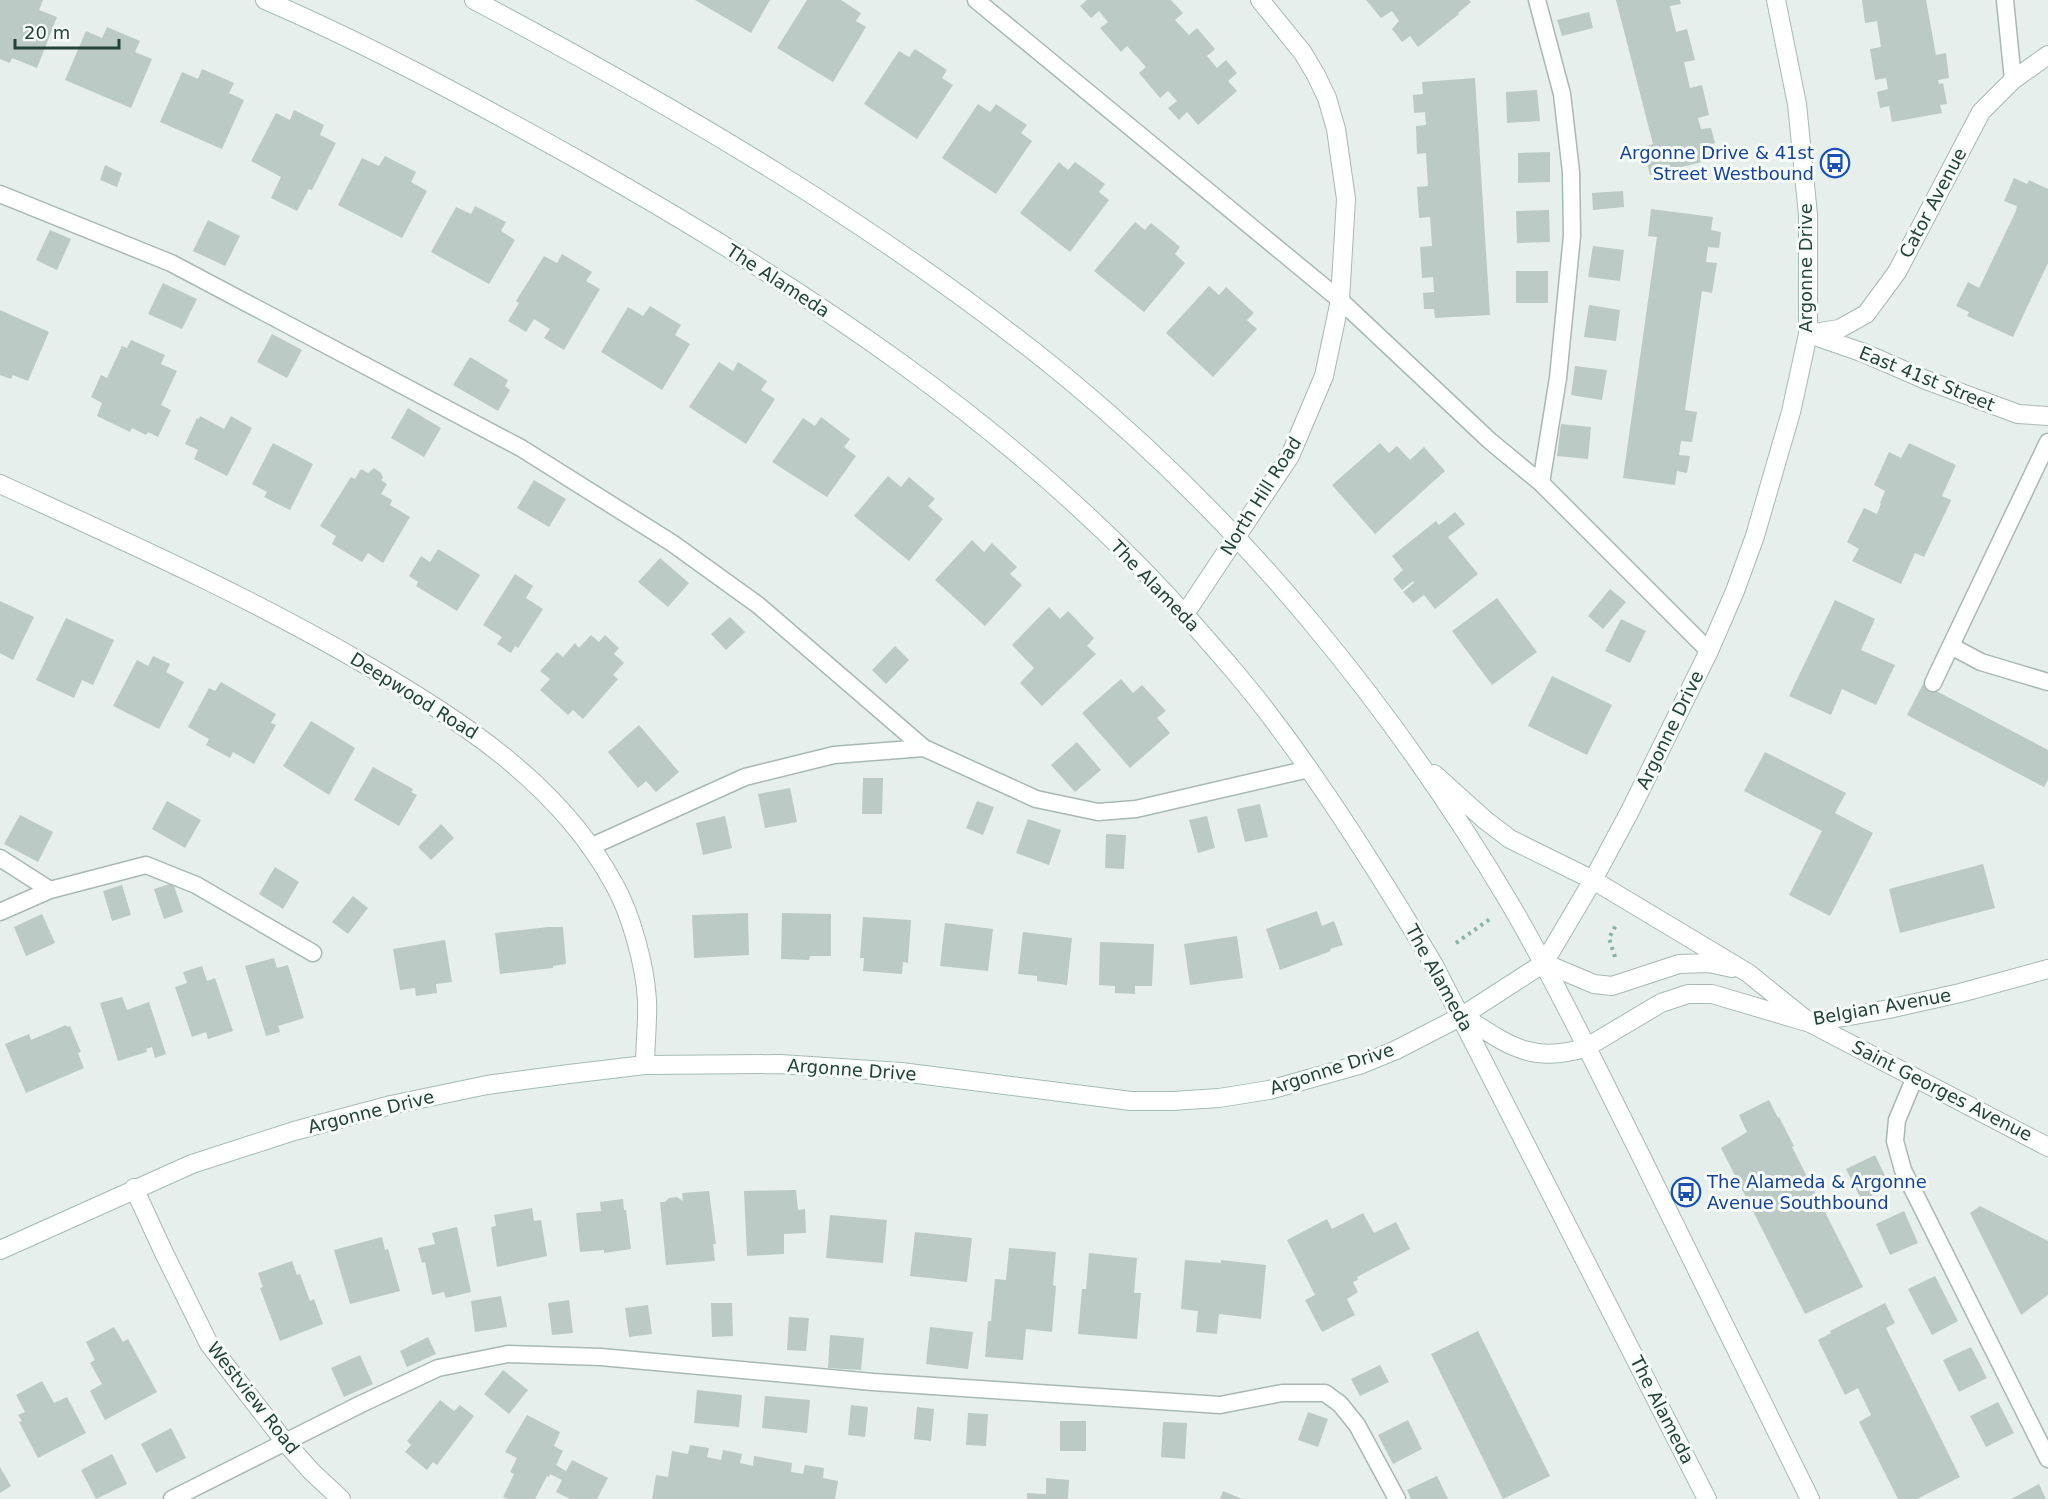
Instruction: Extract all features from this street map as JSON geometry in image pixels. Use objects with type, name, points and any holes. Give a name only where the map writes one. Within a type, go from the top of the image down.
[{"type":"main road","name":"The Alameda","points":[[265,0],[333,30],[492,112],[627,187],[800,294],[920,378],[1035,469],[1124,552],[1185,614],[1245,684],[1309,769],[1392,895],[1434,965],[1707,1499]]},
{"type":"main road","points":[[474,0],[701,125],[833,207],[928,273],[996,322],[1071,381],[1132,435],[1237,538],[1335,651],[1412,754],[1481,857],[1544,963],[1810,1499]]},
{"type":"main road","name":"North Hill Road","points":[[1185,614],[1290,456],[1324,376],[1340,300],[1346,199],[1336,129],[1327,98],[1312,68],[1303,53],[1260,0]]},
{"type":"main road","name":"Argonne Drive","points":[[0,1250],[134,1188],[201,1160],[294,1131],[391,1105],[487,1085],[645,1065],[780,1064],[868,1070],[1131,1101],[1219,1098],[1269,1090],[1362,1064],[1396,1050],[1462,1016],[1544,963],[1630,811],[1735,591],[1770,489],[1791,412],[1808,334],[1808,215],[1797,104],[1776,0]]},
{"type":"main road","name":"Cator Avenue","points":[[1808,334],[1839,329],[1866,314],[1897,272],[1981,112],[2013,80],[2048,55]]},
{"type":"main road","name":"East 41st Street","points":[[1808,334],[1864,353],[1926,380],[2018,414],[2048,416]]},
{"type":"main road","name":"Deepwood Road","points":[[0,484],[223,587],[278,615],[448,714],[523,771],[556,802],[615,885],[635,936],[646,998],[645,1065]]},
{"type":"main road","name":"Saint Georges Avenue","points":[[1412,754],[1485,820],[1510,839],[1593,880],[1748,973],[1810,1023],[2048,1147]]},
{"type":"main road","name":"Saint Georges Avenue","points":[[1544,963],[1594,984],[1612,986],[1678,964],[1694,962],[1726,966],[1748,973]]},
{"type":"main road","name":"Belgian Avenue","points":[[1462,1016],[1507,1045],[1532,1053],[1549,1055],[1569,1053],[1587,1047],[1661,1003],[1688,994],[1712,994],[1810,1023],[1960,993],[2048,969]]},
{"type":"main road","name":"Westview Road","points":[[134,1188],[209,1344],[285,1442],[341,1499]]},
{"type":"lane","points":[[976,0],[1340,300],[1490,441],[1541,483],[1708,651]]},
{"type":"lane","points":[[1537,0],[1562,94],[1571,172],[1572,236],[1558,378],[1541,483]]},
{"type":"lane","points":[[2005,0],[2013,80]]},
{"type":"lane","points":[[0,194],[171,263],[367,366],[445,410],[521,448],[672,543],[758,604],[924,748],[1036,799],[1098,812],[1136,808],[1309,769]]},
{"type":"lane","points":[[1932,683],[2048,442]]},
{"type":"lane","points":[[1950,646],[1981,662],[2048,682]]},
{"type":"lane","points":[[590,847],[745,777],[834,755],[924,748]]},
{"type":"lane","points":[[0,858],[51,890]]},
{"type":"lane","points":[[0,912],[51,890],[146,865],[196,885],[313,953]]},
{"type":"lane","points":[[1915,1077],[1897,1120],[1895,1141],[1903,1170],[2048,1459]]},
{"type":"lane","points":[[172,1499],[438,1368],[508,1354],[602,1357],[873,1382],[1220,1405],[1282,1393],[1325,1393],[1340,1404],[1357,1425],[1397,1499]]},
{"type":"path","points":[[1456,943],[1490,919]]},
{"type":"path","points":[[1617,966],[1609,938],[1618,921]]},
{"type":"building","points":[[0,0],[43,0],[39,10],[57,17],[37,68],[12,58],[10,63],[0,59]]},
{"type":"building","points":[[695,0],[770,0],[751,33]]},
{"type":"building","points":[[807,0],[841,0],[861,13],[856,21],[866,27],[833,82],[777,48]]},
{"type":"building","points":[[1087,0],[1171,0],[1183,13],[1175,20],[1189,35],[1197,28],[1215,49],[1207,56],[1217,68],[1226,60],[1237,73],[1228,81],[1237,91],[1198,125],[1187,112],[1179,120],[1168,108],[1177,101],[1168,91],[1160,98],[1139,73],[1146,67],[1127,46],[1121,52],[1100,28],[1108,22],[1099,11],[1091,18],[1080,6]]},
{"type":"building","points":[[1366,0],[1469,0],[1471,2],[1418,47],[1410,36],[1402,42],[1392,29],[1399,21],[1392,11],[1381,18]]},
{"type":"building","points":[[1616,0],[1680,0],[1681,4],[1670,6],[1676,32],[1687,29],[1695,60],[1684,62],[1690,88],[1702,85],[1709,115],[1698,118],[1701,129],[1711,128],[1715,143],[1707,146],[1710,160],[1650,175],[1643,147],[1653,144]]},
{"type":"building","points":[[1862,0],[1926,0],[1936,55],[1946,53],[1949,78],[1938,80],[1939,84],[1943,83],[1947,104],[1940,105],[1942,113],[1892,122],[1889,106],[1880,108],[1877,92],[1888,89],[1886,78],[1875,80],[1870,49],[1881,47],[1877,21],[1865,23]]},
{"type":"building","points":[[1589,12],[1593,28],[1562,36],[1557,20]]},
{"type":"building","points":[[107,27],[140,41],[135,52],[152,59],[131,108],[65,80],[86,31],[102,38]]},
{"type":"building","points":[[915,49],[947,70],[942,78],[953,85],[917,139],[864,104],[899,51],[909,57]]},
{"type":"building","points":[[202,69],[234,83],[229,93],[244,100],[222,149],[160,122],[182,72],[198,79]]},
{"type":"building","points":[[1475,78],[1490,315],[1435,318],[1434,309],[1424,309],[1423,293],[1434,292],[1433,277],[1422,278],[1420,247],[1432,246],[1430,217],[1419,218],[1417,187],[1428,186],[1426,153],[1417,154],[1416,126],[1426,125],[1425,112],[1414,113],[1413,95],[1423,94],[1422,82]]},
{"type":"building","points":[[1537,90],[1540,121],[1507,123],[1506,92]]},
{"type":"building","points":[[978,104],[990,112],[996,104],[1027,125],[1021,133],[1032,141],[996,194],[942,158]]},
{"type":"building","points":[[294,110],[324,125],[320,135],[336,143],[312,190],[309,189],[297,211],[271,198],[281,177],[251,161],[276,113],[290,120]]},
{"type":"building","points":[[1550,152],[1550,182],[1518,183],[1518,153]]},
{"type":"building","points":[[385,156],[416,172],[411,182],[427,191],[402,238],[338,205],[362,158],[379,166]]},
{"type":"building","points":[[1059,162],[1068,170],[1075,162],[1105,184],[1099,192],[1109,200],[1070,252],[1020,213]]},
{"type":"building","points":[[105,165],[122,173],[117,187],[100,180]]},
{"type":"building","points":[[2014,178],[2027,184],[2029,180],[2048,189],[2048,263],[2013,337],[1967,316],[1969,312],[1956,306],[1968,282],[1979,288],[2016,211],[2017,206],[2004,201]]},
{"type":"building","points":[[1623,191],[1624,207],[1593,210],[1592,193]]},
{"type":"building","points":[[475,206],[506,222],[501,231],[515,240],[489,284],[431,252],[456,207],[471,214]]},
{"type":"building","points":[[1651,209],[1713,217],[1711,230],[1721,232],[1719,248],[1708,247],[1706,262],[1717,263],[1712,293],[1702,291],[1685,410],[1697,412],[1692,442],[1681,441],[1679,455],[1690,456],[1687,473],[1677,471],[1675,485],[1623,478],[1657,237],[1648,236]]},
{"type":"building","points":[[1549,210],[1550,242],[1517,243],[1516,211]]},
{"type":"building","points":[[208,220],[240,236],[225,266],[193,251]]},
{"type":"building","points":[[1135,222],[1145,230],[1151,223],[1166,235],[1180,247],[1175,254],[1185,263],[1144,312],[1094,271]]},
{"type":"building","points":[[50,230],[71,239],[57,270],[36,260]]},
{"type":"building","points":[[1593,246],[1624,250],[1620,281],[1588,277]]},
{"type":"building","points":[[562,254],[592,272],[586,281],[600,289],[564,350],[544,338],[550,329],[534,319],[526,332],[508,321],[519,303],[516,301],[544,256],[557,263]]},
{"type":"building","points":[[1516,271],[1548,271],[1548,303],[1516,303]]},
{"type":"building","points":[[163,283],[197,299],[182,329],[148,314]]},
{"type":"building","points":[[1209,286],[1219,295],[1226,287],[1254,313],[1247,320],[1257,329],[1213,377],[1166,333]]},
{"type":"building","points":[[1589,305],[1620,310],[1616,341],[1584,337]]},
{"type":"building","points":[[650,306],[681,325],[675,335],[690,344],[662,390],[601,352],[628,307],[643,316]]},
{"type":"building","points":[[0,310],[49,332],[28,381],[13,375],[11,379],[0,375]]},
{"type":"building","points":[[272,334],[302,350],[287,378],[257,362]]},
{"type":"building","points":[[131,340],[165,355],[161,364],[177,371],[161,405],[171,410],[158,437],[148,432],[146,435],[132,428],[130,432],[97,416],[102,403],[91,397],[101,375],[107,378],[122,346],[127,348]]},
{"type":"building","points":[[470,357],[508,380],[505,386],[510,390],[498,411],[453,385]]},
{"type":"building","points":[[719,362],[733,371],[738,362],[767,381],[761,390],[775,399],[746,444],[689,407]]},
{"type":"building","points":[[1575,366],[1607,370],[1602,400],[1571,395]]},
{"type":"building","points":[[408,408],[441,428],[424,457],[391,438]]},
{"type":"building","points":[[200,416],[224,429],[231,416],[252,428],[227,476],[194,459],[198,450],[185,444]]},
{"type":"building","points":[[821,417],[850,439],[844,447],[856,456],[827,497],[772,462],[803,418],[815,426]]},
{"type":"building","points":[[1561,424],[1591,427],[1588,459],[1557,456]]},
{"type":"building","points":[[273,443],[313,464],[290,510],[264,497],[267,492],[252,484]]},
{"type":"building","points":[[1380,443],[1389,453],[1397,446],[1410,460],[1424,447],[1445,471],[1375,534],[1332,485]]},
{"type":"building","points":[[1909,443],[1956,465],[1942,496],[1951,500],[1950,503],[1924,557],[1915,553],[1901,584],[1852,561],[1859,549],[1847,542],[1864,508],[1877,514],[1885,491],[1874,485],[1889,452],[1901,458]]},
{"type":"building","points":[[374,468],[381,473],[383,478],[381,480],[387,484],[381,494],[392,500],[390,505],[410,517],[383,563],[368,553],[362,562],[332,544],[336,536],[320,526],[351,477],[355,479],[361,469],[368,473]]},
{"type":"building","points":[[888,476],[901,487],[909,477],[935,499],[928,506],[943,519],[909,561],[854,516]]},
{"type":"building","points":[[534,480],[566,499],[549,527],[517,508]]},
{"type":"building","points":[[1455,512],[1465,524],[1448,537],[1478,574],[1435,609],[1424,595],[1413,603],[1403,592],[1414,583],[1413,581],[1402,590],[1393,579],[1403,570],[1392,556],[1436,521],[1439,525]]},
{"type":"building","points":[[972,540],[984,552],[992,543],[1017,567],[1010,574],[1022,585],[985,626],[935,580]]},
{"type":"building","points":[[438,549],[480,575],[457,611],[416,586],[418,582],[409,576],[421,556],[430,562]]},
{"type":"building","points":[[660,558],[689,583],[668,607],[638,582]]},
{"type":"building","points":[[515,574],[533,586],[526,598],[543,609],[518,648],[515,646],[511,653],[497,644],[502,637],[483,625]]},
{"type":"building","points":[[1610,589],[1626,602],[1603,629],[1588,616]]},
{"type":"building","points":[[1497,598],[1537,652],[1492,685],[1452,631]]},
{"type":"building","points":[[1835,600],[1875,619],[1861,650],[1895,665],[1876,705],[1842,689],[1831,715],[1789,696]]},
{"type":"building","points":[[0,601],[34,617],[13,660],[0,653]]},
{"type":"building","points":[[1049,607],[1060,619],[1068,611],[1094,638],[1087,646],[1096,654],[1042,706],[1020,683],[1034,668],[1012,645]]},
{"type":"building","points":[[730,617],[745,632],[726,650],[711,634]]},
{"type":"building","points":[[66,618],[114,640],[93,685],[82,680],[74,698],[36,680]]},
{"type":"building","points":[[1621,619],[1646,631],[1630,663],[1605,651]]},
{"type":"building","points":[[591,635],[599,642],[605,635],[619,648],[614,654],[624,663],[613,675],[618,679],[583,719],[573,710],[568,715],[540,690],[550,679],[540,671],[557,652],[563,657],[575,643],[579,648]]},
{"type":"building","points":[[895,646],[909,660],[886,684],[872,670]]},
{"type":"building","points":[[153,656],[170,664],[166,672],[184,682],[159,729],[113,706],[137,660],[148,666]]},
{"type":"building","points":[[1552,676],[1612,705],[1587,755],[1528,726]]},
{"type":"building","points":[[1121,679],[1133,693],[1142,685],[1166,711],[1157,718],[1170,733],[1130,768],[1082,713]]},
{"type":"building","points":[[221,682],[276,714],[271,723],[276,725],[254,764],[233,752],[230,758],[206,745],[209,739],[188,727],[209,688],[215,691]]},
{"type":"building","points":[[1923,684],[2048,750],[2048,780],[2044,787],[1907,715]]},
{"type":"building","points":[[311,721],[355,748],[329,795],[283,766]]},
{"type":"building","points":[[639,725],[679,772],[656,792],[646,781],[638,788],[608,752]]},
{"type":"building","points":[[1077,742],[1101,770],[1075,792],[1051,765]]},
{"type":"building","points":[[1765,752],[1846,793],[1835,813],[1873,833],[1830,916],[1789,895],[1822,831],[1744,791]]},
{"type":"building","points":[[373,767],[413,789],[411,792],[417,795],[399,826],[354,800]]},
{"type":"building","points":[[863,778],[883,778],[882,814],[862,814]]},
{"type":"building","points":[[790,788],[797,822],[765,828],[758,794]]},
{"type":"building","points":[[167,801],[201,820],[185,848],[152,829]]},
{"type":"building","points":[[977,801],[994,807],[983,835],[966,828]]},
{"type":"building","points":[[1260,804],[1268,837],[1245,842],[1237,809]]},
{"type":"building","points":[[20,815],[53,832],[38,862],[4,844]]},
{"type":"building","points":[[725,816],[732,848],[703,855],[696,823]]},
{"type":"building","points":[[1207,816],[1215,848],[1198,853],[1189,820]]},
{"type":"building","points":[[1028,819],[1061,830],[1049,865],[1016,853]]},
{"type":"building","points":[[441,824],[454,838],[431,860],[418,847]]},
{"type":"building","points":[[1106,834],[1126,835],[1124,869],[1105,868]]},
{"type":"building","points":[[1983,864],[1995,908],[1900,933],[1889,889]]},
{"type":"building","points":[[275,867],[299,882],[283,909],[259,894]]},
{"type":"building","points":[[173,883],[183,912],[164,919],[154,889]]},
{"type":"building","points":[[122,885],[131,915],[112,921],[103,891]]},
{"type":"building","points":[[353,896],[368,908],[348,934],[332,922]]},
{"type":"building","points":[[1317,911],[1322,926],[1334,921],[1343,945],[1280,970],[1266,929]]},
{"type":"building","points":[[748,913],[749,955],[694,958],[692,915]]},
{"type":"building","points":[[782,913],[831,914],[831,956],[810,956],[809,960],[781,959]]},
{"type":"building","points":[[42,914],[55,943],[26,956],[14,927]]},
{"type":"building","points":[[863,917],[911,920],[908,963],[903,962],[902,974],[863,971],[864,958],[860,958]]},
{"type":"building","points":[[945,923],[993,929],[988,971],[940,966]]},
{"type":"building","points":[[563,927],[566,964],[553,966],[553,968],[500,974],[495,933]]},
{"type":"building","points":[[1023,932],[1072,938],[1067,985],[1037,981],[1037,976],[1018,974]]},
{"type":"building","points":[[1237,936],[1243,978],[1190,985],[1184,944]]},
{"type":"building","points":[[445,940],[452,982],[436,984],[437,993],[416,996],[415,988],[400,990],[393,949]]},
{"type":"building","points":[[1100,942],[1154,944],[1152,986],[1135,986],[1135,994],[1115,993],[1115,986],[1099,985]]},
{"type":"building","points":[[274,958],[277,968],[288,965],[304,1018],[278,1026],[280,1032],[266,1036],[245,966]]},
{"type":"building","points":[[202,966],[207,981],[215,978],[233,1031],[208,1039],[206,1032],[192,1037],[175,987],[187,983],[183,972]]},
{"type":"building","points":[[122,997],[127,1010],[149,1002],[166,1054],[155,1058],[152,1047],[146,1049],[147,1052],[118,1061],[100,1003]]},
{"type":"building","points":[[66,1025],[70,1026],[81,1052],[78,1053],[84,1068],[26,1093],[5,1044],[29,1034],[31,1040]]},
{"type":"building","points":[[1769,1100],[1863,1287],[1805,1314],[1721,1148],[1747,1132],[1739,1115]]},
{"type":"building","points":[[1875,1155],[1890,1186],[1862,1201],[1846,1169]]},
{"type":"building","points":[[796,1190],[798,1210],[805,1209],[806,1233],[784,1234],[784,1254],[747,1256],[744,1191]]},
{"type":"building","points":[[709,1191],[716,1244],[713,1244],[715,1261],[666,1265],[660,1202],[677,1197],[683,1201],[682,1193]]},
{"type":"building","points":[[623,1199],[631,1249],[604,1253],[604,1250],[580,1252],[576,1213],[601,1211],[600,1202]]},
{"type":"building","points":[[1980,1206],[2048,1241],[2048,1295],[2021,1315],[1970,1213]]},
{"type":"building","points":[[532,1208],[534,1221],[541,1220],[547,1256],[497,1267],[491,1227],[496,1226],[494,1215]]},
{"type":"building","points":[[1904,1211],[1918,1243],[1890,1255],[1876,1224]]},
{"type":"building","points":[[1363,1213],[1374,1233],[1396,1222],[1410,1249],[1357,1277],[1358,1280],[1353,1282],[1358,1292],[1347,1299],[1355,1315],[1322,1332],[1305,1300],[1315,1295],[1287,1240],[1327,1219],[1332,1229]]},
{"type":"building","points":[[830,1215],[887,1220],[883,1263],[826,1258]]},
{"type":"building","points":[[457,1227],[471,1292],[446,1298],[444,1292],[432,1295],[425,1262],[422,1263],[418,1248],[435,1244],[432,1233]]},
{"type":"building","points":[[915,1232],[972,1238],[967,1282],[910,1276]]},
{"type":"building","points":[[382,1237],[385,1250],[388,1249],[400,1291],[350,1304],[334,1250]]},
{"type":"building","points":[[1009,1248],[1056,1252],[1052,1332],[1026,1329],[1023,1360],[985,1357],[995,1279],[1006,1280]]},
{"type":"building","points":[[1089,1253],[1137,1258],[1134,1293],[1141,1293],[1137,1339],[1078,1334],[1082,1289],[1086,1289]]},
{"type":"building","points":[[1185,1260],[1221,1263],[1221,1260],[1266,1265],[1261,1319],[1219,1314],[1217,1334],[1196,1332],[1198,1311],[1181,1309]]},
{"type":"building","points":[[292,1261],[297,1275],[300,1274],[310,1301],[314,1299],[323,1324],[280,1341],[260,1288],[263,1287],[258,1273]]},
{"type":"building","points":[[1935,1276],[1958,1321],[1932,1335],[1908,1289]]},
{"type":"building","points":[[501,1296],[507,1327],[475,1332],[471,1301]]},
{"type":"building","points":[[569,1300],[573,1333],[552,1335],[548,1303]]},
{"type":"building","points":[[711,1303],[732,1303],[733,1336],[712,1337]]},
{"type":"building","points":[[1885,1303],[1895,1323],[1886,1328],[1960,1477],[1917,1499],[1898,1499],[1859,1422],[1871,1415],[1858,1388],[1845,1395],[1818,1340],[1831,1333],[1830,1331]]},
{"type":"building","points":[[648,1305],[652,1334],[629,1337],[625,1308]]},
{"type":"building","points":[[789,1317],[809,1318],[806,1351],[787,1350]]},
{"type":"building","points":[[114,1327],[123,1342],[128,1339],[157,1392],[105,1420],[90,1391],[102,1384],[90,1363],[95,1360],[86,1342]]},
{"type":"building","points":[[930,1327],[973,1332],[968,1369],[926,1364]]},
{"type":"building","points":[[1478,1331],[1550,1476],[1503,1499],[1431,1354]]},
{"type":"building","points":[[830,1335],[864,1338],[861,1370],[828,1368]]},
{"type":"building","points":[[428,1337],[436,1354],[407,1367],[400,1351]]},
{"type":"building","points":[[1971,1347],[1987,1378],[1959,1392],[1943,1360]]},
{"type":"building","points":[[360,1355],[373,1384],[344,1397],[331,1368]]},
{"type":"building","points":[[1380,1365],[1389,1382],[1360,1396],[1351,1379]]},
{"type":"building","points":[[503,1370],[528,1390],[509,1414],[484,1394]]},
{"type":"building","points":[[42,1381],[54,1403],[67,1397],[86,1433],[38,1458],[19,1422],[22,1421],[18,1415],[25,1412],[16,1395]]},
{"type":"building","points":[[697,1390],[742,1395],[739,1427],[694,1423]]},
{"type":"building","points":[[765,1396],[810,1400],[807,1433],[762,1428]]},
{"type":"building","points":[[440,1400],[454,1411],[460,1405],[474,1416],[437,1465],[433,1462],[427,1470],[405,1452],[411,1445],[407,1441]]},
{"type":"building","points":[[1998,1402],[2014,1433],[1986,1447],[1970,1416]]},
{"type":"building","points":[[851,1405],[868,1407],[865,1437],[848,1435]]},
{"type":"building","points":[[917,1407],[934,1409],[931,1441],[914,1439]]},
{"type":"building","points":[[1308,1412],[1328,1419],[1318,1447],[1298,1440]]},
{"type":"building","points":[[968,1413],[988,1414],[986,1446],[966,1445]]},
{"type":"building","points":[[527,1415],[560,1432],[554,1446],[563,1451],[556,1465],[566,1471],[572,1460],[608,1478],[597,1499],[570,1499],[556,1492],[562,1480],[550,1474],[535,1499],[503,1497],[514,1474],[510,1472],[517,1458],[505,1452]]},
{"type":"building","points":[[1408,1420],[1422,1449],[1393,1464],[1378,1435]]},
{"type":"building","points":[[1060,1421],[1086,1421],[1086,1451],[1060,1451]]},
{"type":"building","points":[[1163,1422],[1187,1423],[1185,1459],[1161,1457]]},
{"type":"building","points":[[171,1428],[186,1458],[156,1473],[141,1444]]},
{"type":"building","points":[[690,1445],[709,1448],[707,1457],[721,1460],[723,1450],[742,1454],[740,1463],[753,1466],[754,1456],[792,1463],[791,1472],[803,1474],[805,1465],[824,1468],[823,1478],[838,1481],[835,1499],[652,1499],[656,1475],[668,1477],[672,1451],[688,1454]]},
{"type":"building","points":[[112,1454],[127,1484],[96,1499],[81,1470]]},
{"type":"building","points":[[0,1467],[11,1486],[0,1493]]},
{"type":"building","points":[[1437,1476],[1448,1499],[1411,1499],[1407,1490]]},
{"type":"building","points":[[1046,1478],[1069,1480],[1068,1499],[1027,1499],[1027,1493],[1046,1494]]},
{"type":"building","points":[[2039,1484],[2046,1499],[2011,1499]]},
{"type":"building","points":[[1223,1491],[1242,1499],[1220,1499]]},
{"type":"place","name":"Argonne Drive & 41st Street Westbound","points":[[1835,163]]},
{"type":"place","name":"The Alameda & Argonne Avenue Southbound","points":[[1686,1192]]}]
